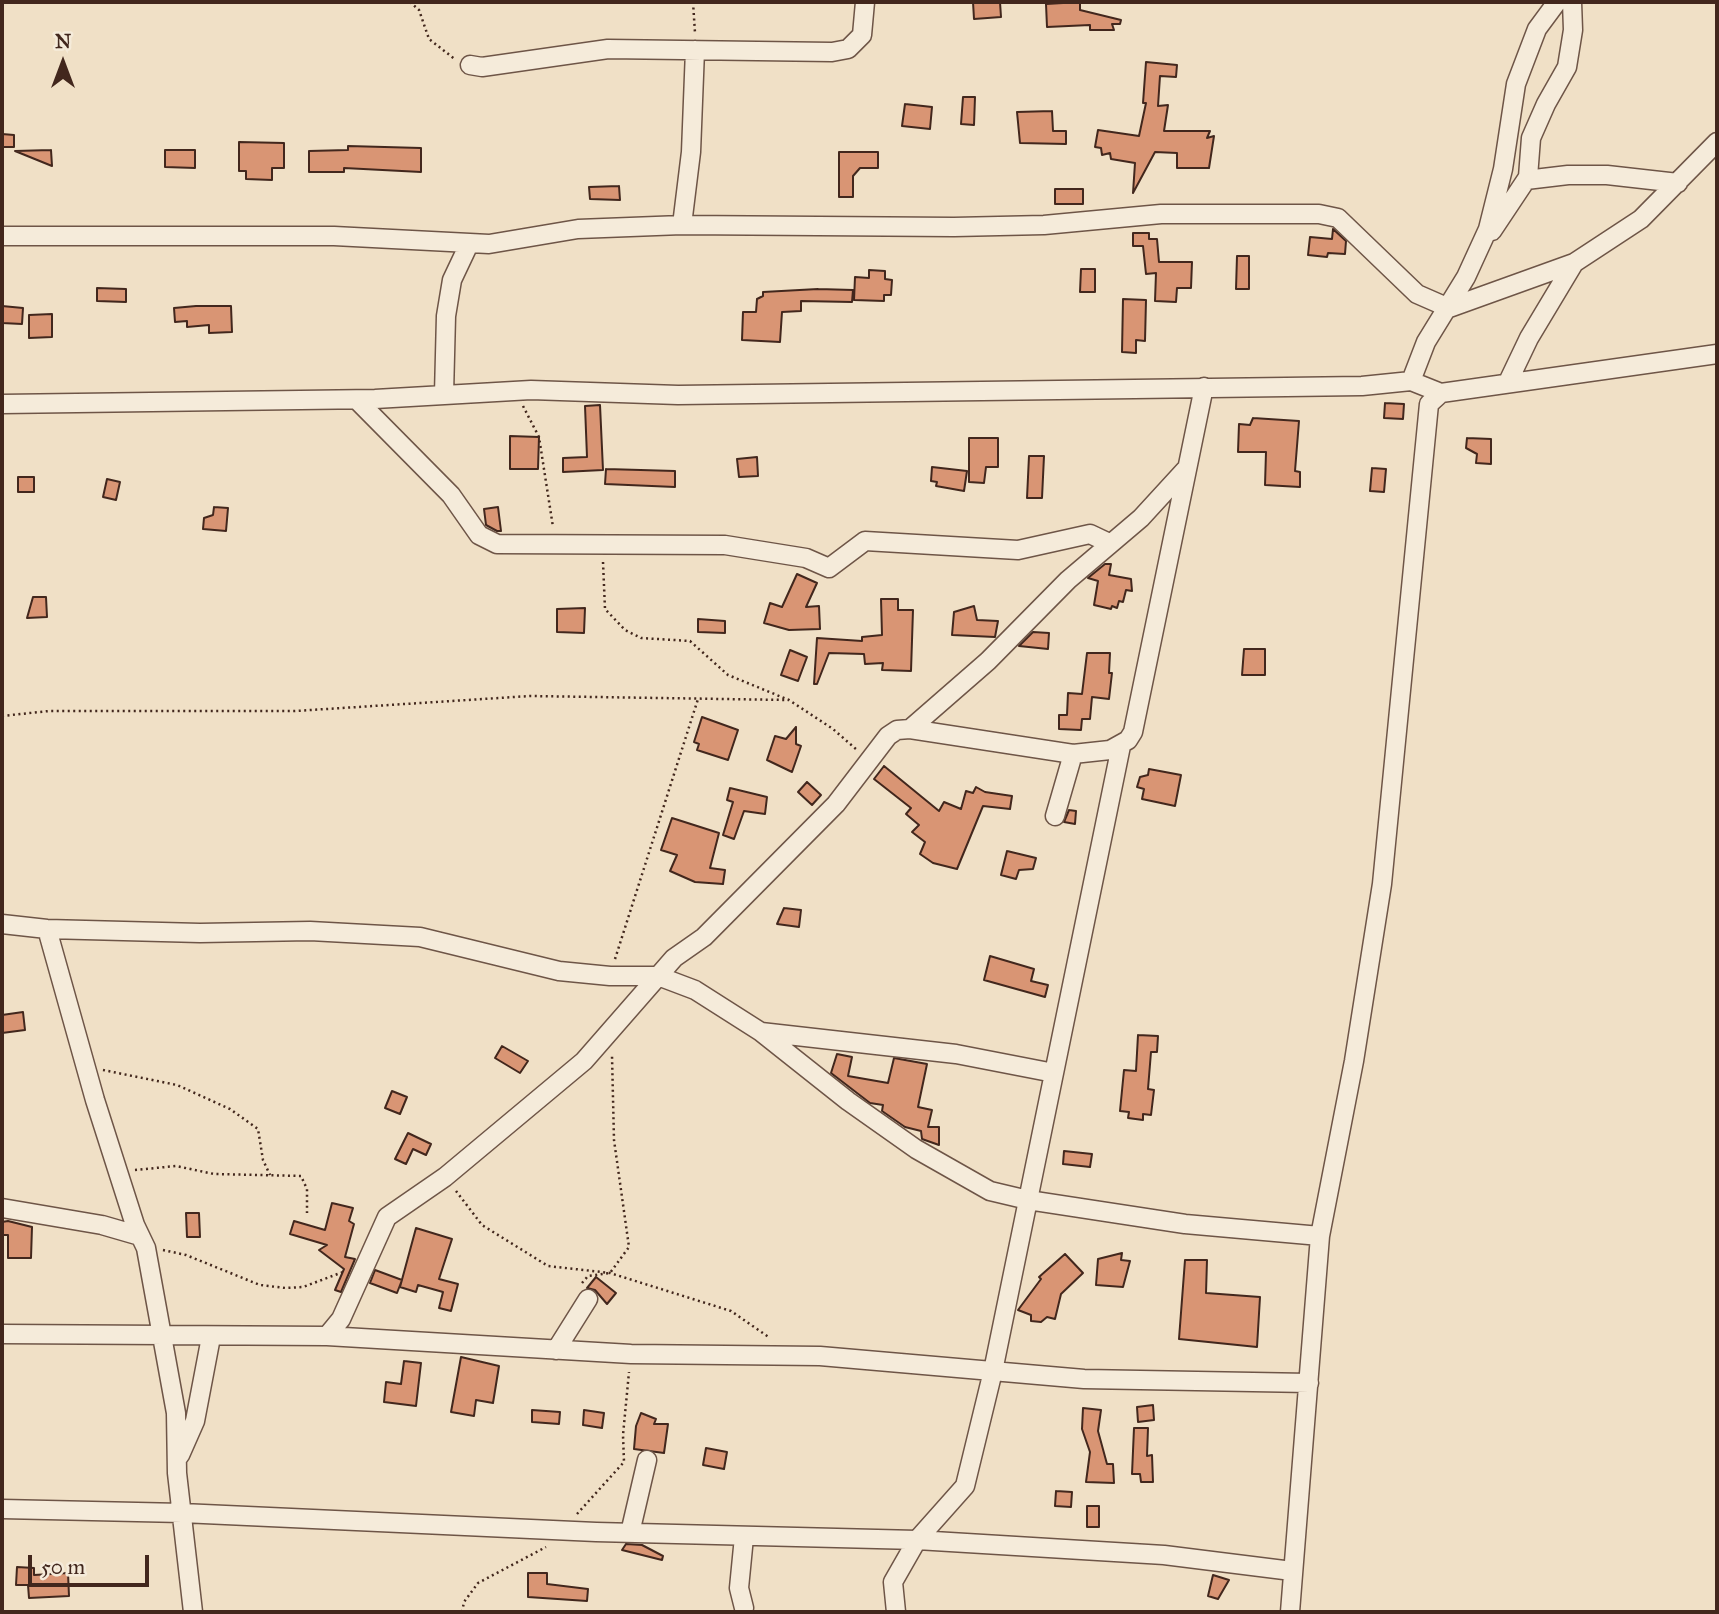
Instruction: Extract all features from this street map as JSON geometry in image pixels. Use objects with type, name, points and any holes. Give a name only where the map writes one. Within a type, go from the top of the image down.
[{"type":"street","points":[[470,65],[482,67],[608,49],[814,54],[848,49],[862,35],[865,2]]},
{"type":"street","points":[[1411,381],[1426,342],[1449,308],[1488,229],[1503,169],[1516,84],[1537,29],[1557,2]]},
{"type":"street","points":[[1480,248],[1526,180],[1531,138],[1567,67],[1573,30],[1572,2]]},
{"type":"street","points":[[682,225],[691,152],[695,50]]},
{"type":"street","points":[[2,236],[334,236],[469,244],[501,243],[578,229],[682,225],[954,227],[1044,225],[1161,214],[1329,215],[1366,243],[1418,294],[1449,308],[1574,263],[1623,233],[1678,183],[1717,142]]},
{"type":"street","points":[[1526,180],[1598,174],[1678,183]]},
{"type":"street","points":[[444,394],[446,316],[452,280],[469,244]]},
{"type":"street","points":[[1508,382],[1529,338],[1574,263]]},
{"type":"street","points":[[2,404],[357,400],[508,392],[678,395],[1362,386],[1411,381],[1441,393],[1717,354]]},
{"type":"street","points":[[896,1612],[893,1582],[918,1540],[965,1486],[993,1371],[1121,746],[1133,732],[1204,387]]},
{"type":"street","points":[[1290,1612],[1320,1236],[1354,1061],[1382,884],[1426,416],[1429,404],[1441,393]]},
{"type":"street","points":[[357,400],[451,495],[479,535],[497,544],[725,545],[806,558],[829,568],[865,541],[1018,550],[1090,534],[1109,543]]},
{"type":"street","points":[[911,729],[988,660],[1109,543],[1141,518],[1185,470]]},
{"type":"street","points":[[327,1336],[341,1319],[387,1217],[445,1177],[584,1061],[674,958],[704,937],[836,804],[888,736],[897,730],[911,729],[1073,754],[1121,746]]},
{"type":"street","points":[[1055,816],[1073,754]]},
{"type":"street","points":[[2,925],[47,929],[200,933],[310,931],[420,937],[559,971],[610,976],[658,975],[695,990],[761,1032],[849,1101],[927,1156],[982,1187],[1028,1200],[1185,1224],[1320,1236]]},
{"type":"street","points":[[47,929],[86,1068],[143,1242],[176,1413],[177,1461],[193,1612]]},
{"type":"street","points":[[761,1032],[956,1054],[1054,1073]]},
{"type":"street","points":[[2,1208],[102,1225],[143,1242]]},
{"type":"street","points":[[556,1350],[588,1298]]},
{"type":"street","points":[[2,1334],[327,1336],[631,1354],[797,1356],[1084,1379],[1309,1383]]},
{"type":"street","points":[[177,1461],[195,1421],[211,1337]]},
{"type":"street","points":[[630,1534],[647,1460]]},
{"type":"street","points":[[2,1509],[182,1513],[557,1537],[630,1534],[918,1540],[1164,1555],[1292,1571]]},
{"type":"street","points":[[744,1537],[739,1588],[744,1608]]},
{"type":"path","points":[[410,2],[419,10],[429,39],[453,58],[470,65]]},
{"type":"path","points":[[693,2],[695,50]]},
{"type":"path","points":[[508,392],[522,405],[538,437],[554,530]]},
{"type":"path","points":[[599,555],[603,563],[605,609],[625,631],[641,638],[690,641],[728,675],[789,700],[847,739],[867,764]]},
{"type":"path","points":[[2,716],[50,711],[295,711],[530,696],[789,700]]},
{"type":"path","points":[[610,976],[698,699]]},
{"type":"path","points":[[588,1298],[580,1294],[582,1283],[589,1276],[610,1273],[629,1247],[614,1140],[611,1031]]},
{"type":"path","points":[[86,1068],[177,1085],[230,1109],[258,1129],[263,1160],[270,1175]]},
{"type":"path","points":[[119,1175],[164,1166],[214,1174],[301,1176],[307,1189],[307,1213]]},
{"type":"path","points":[[445,1177],[482,1225],[548,1266],[610,1273],[731,1311],[797,1356]]},
{"type":"path","points":[[143,1242],[186,1255],[260,1285],[286,1288],[303,1287],[365,1265]]},
{"type":"path","points":[[462,1612],[464,1602],[478,1583],[557,1537],[624,1462],[623,1435],[631,1354]]},
{"type":"building","points":[[973,2],[1000,2],[1001,17],[974,19]]},
{"type":"building","points":[[1080,2],[1080,10],[1121,20],[1120,24],[1112,24],[1114,30],[1090,30],[1090,25],[1047,27],[1046,4]]},
{"type":"building","points":[[1146,62],[1177,65],[1176,77],[1160,76],[1158,106],[1168,105],[1164,131],[1210,131],[1207,138],[1214,136],[1209,168],[1177,168],[1177,153],[1155,152],[1133,193],[1135,163],[1111,159],[1110,153],[1102,155],[1101,148],[1095,147],[1098,130],[1139,136],[1146,103],[1143,103]]},
{"type":"building","points":[[963,97],[975,97],[974,125],[961,124]]},
{"type":"building","points":[[905,104],[932,107],[930,129],[902,126]]},
{"type":"building","points":[[1052,111],[1053,131],[1066,131],[1066,144],[1020,143],[1017,112]]},
{"type":"building","points":[[2,134],[14,135],[14,147],[2,147]]},
{"type":"building","points":[[239,142],[284,143],[284,168],[272,168],[272,180],[246,179],[246,171],[239,171]]},
{"type":"building","points":[[348,146],[421,148],[421,172],[344,168],[344,172],[309,172],[309,151],[348,150]]},
{"type":"building","points":[[51,150],[52,166],[15,151]]},
{"type":"building","points":[[165,150],[195,150],[195,168],[165,167]]},
{"type":"building","points":[[839,152],[878,152],[878,168],[860,168],[853,176],[853,197],[839,197]]},
{"type":"building","points":[[619,186],[620,200],[590,199],[589,187]]},
{"type":"building","points":[[1055,189],[1083,189],[1083,204],[1055,204]]},
{"type":"building","points":[[1333,229],[1346,241],[1345,254],[1328,253],[1327,257],[1308,255],[1310,237],[1332,239]]},
{"type":"building","points":[[1133,233],[1149,233],[1149,239],[1157,239],[1159,262],[1192,262],[1191,288],[1177,288],[1176,302],[1155,301],[1156,273],[1146,274],[1143,246],[1133,246]]},
{"type":"building","points":[[1237,256],[1249,256],[1249,289],[1236,289]]},
{"type":"building","points":[[1081,269],[1095,269],[1095,292],[1080,292]]},
{"type":"building","points":[[869,270],[885,271],[885,279],[892,280],[891,295],[884,295],[884,301],[854,300],[855,277],[869,278]]},
{"type":"building","points":[[97,288],[126,289],[126,302],[97,301]]},
{"type":"building","points":[[853,290],[852,302],[801,301],[801,311],[782,312],[780,342],[742,340],[743,312],[756,312],[757,299],[763,296],[763,292]]},
{"type":"building","points":[[1123,299],[1146,300],[1145,341],[1136,340],[1136,353],[1122,352]]},
{"type":"building","points":[[2,306],[23,308],[22,324],[2,323]]},
{"type":"building","points":[[231,306],[232,332],[209,333],[209,325],[187,327],[187,321],[175,322],[174,308]]},
{"type":"building","points":[[52,314],[52,337],[29,338],[29,315]]},
{"type":"building","points":[[1385,403],[1404,404],[1403,419],[1384,418]]},
{"type":"building","points":[[600,405],[603,470],[563,472],[563,458],[587,457],[585,406]]},
{"type":"building","points":[[1253,418],[1299,421],[1295,471],[1300,472],[1300,487],[1265,485],[1266,452],[1238,452],[1239,424],[1250,425]]},
{"type":"building","points":[[510,436],[539,437],[538,469],[510,469]]},
{"type":"building","points":[[969,438],[998,438],[998,467],[986,467],[984,483],[969,482]]},
{"type":"building","points":[[1467,438],[1491,439],[1491,464],[1476,463],[1477,454],[1466,448]]},
{"type":"building","points":[[1029,456],[1044,456],[1042,498],[1027,498]]},
{"type":"building","points":[[757,457],[758,476],[739,477],[737,459]]},
{"type":"building","points":[[932,467],[967,471],[964,491],[936,486],[937,482],[931,481]]},
{"type":"building","points":[[1372,468],[1386,469],[1384,492],[1370,491]]},
{"type":"building","points":[[606,469],[675,471],[675,487],[605,484]]},
{"type":"building","points":[[18,477],[34,477],[34,492],[18,492]]},
{"type":"building","points":[[107,479],[120,482],[116,500],[103,497]]},
{"type":"building","points":[[214,507],[228,508],[226,531],[203,529],[204,518],[213,515]]},
{"type":"building","points":[[498,507],[501,531],[486,525],[484,509]]},
{"type":"building","points":[[1105,564],[1111,564],[1109,575],[1131,579],[1132,591],[1126,590],[1123,602],[1119,601],[1117,608],[1094,605],[1098,581],[1088,578]]},
{"type":"building","points":[[797,574],[817,583],[806,607],[819,606],[820,629],[789,630],[764,623],[770,603],[782,607]]},
{"type":"building","points":[[33,597],[46,597],[47,617],[27,618]]},
{"type":"building","points":[[881,599],[898,599],[898,610],[913,610],[911,671],[882,670],[883,663],[865,664],[864,654],[829,653],[817,684],[814,684],[817,638],[862,641],[862,637],[882,635]]},
{"type":"building","points":[[974,606],[977,620],[998,621],[995,637],[952,635],[954,612]]},
{"type":"building","points":[[585,608],[584,633],[557,632],[557,609]]},
{"type":"building","points":[[698,619],[725,621],[725,633],[698,632]]},
{"type":"building","points":[[1033,632],[1049,633],[1048,649],[1019,646]]},
{"type":"building","points":[[1244,649],[1265,649],[1265,675],[1242,675]]},
{"type":"building","points":[[790,650],[807,657],[798,681],[781,675]]},
{"type":"building","points":[[1087,653],[1110,653],[1109,673],[1112,673],[1109,699],[1092,697],[1090,719],[1082,719],[1081,730],[1059,729],[1059,715],[1067,715],[1068,693],[1082,694]]},
{"type":"building","points":[[702,717],[738,730],[728,760],[697,750],[699,744],[694,742]]},
{"type":"building","points":[[796,727],[796,744],[801,746],[792,772],[767,760],[775,736],[786,739]]},
{"type":"building","points":[[884,766],[939,811],[944,802],[961,809],[966,791],[973,793],[976,787],[985,792],[1012,796],[1010,809],[983,806],[957,869],[933,863],[920,854],[925,842],[912,832],[919,825],[906,814],[911,808],[874,779]]},
{"type":"building","points":[[1149,769],[1181,775],[1175,806],[1142,799],[1144,789],[1137,787],[1140,777],[1148,775]]},
{"type":"building","points":[[807,782],[821,795],[812,805],[798,792]]},
{"type":"building","points":[[730,788],[767,797],[765,814],[744,811],[734,839],[723,835],[733,802],[727,800]]},
{"type":"building","points":[[1069,810],[1076,811],[1075,824],[1064,822]]},
{"type":"building","points":[[672,818],[719,833],[710,868],[725,870],[723,884],[695,882],[670,871],[677,855],[661,850]]},
{"type":"building","points":[[1007,851],[1036,858],[1033,869],[1019,870],[1016,879],[1001,875]]},
{"type":"building","points":[[784,908],[801,910],[799,927],[777,924]]},
{"type":"building","points":[[990,956],[1034,969],[1031,981],[1048,985],[1045,997],[984,980]]},
{"type":"building","points":[[23,1012],[25,1030],[2,1033],[2,1015]]},
{"type":"building","points":[[1138,1035],[1158,1036],[1157,1052],[1151,1052],[1148,1089],[1154,1090],[1151,1115],[1143,1114],[1143,1120],[1128,1118],[1129,1112],[1120,1111],[1124,1070],[1136,1071]]},
{"type":"building","points":[[502,1046],[528,1061],[520,1073],[495,1058]]},
{"type":"building","points":[[837,1054],[852,1057],[848,1076],[888,1083],[894,1058],[927,1064],[918,1107],[932,1110],[928,1127],[939,1127],[939,1145],[922,1139],[921,1131],[905,1127],[882,1111],[883,1105],[870,1103],[831,1073]]},
{"type":"building","points":[[392,1091],[407,1097],[400,1114],[385,1108]]},
{"type":"building","points":[[408,1133],[431,1144],[426,1155],[413,1149],[406,1164],[395,1159]]},
{"type":"building","points":[[1064,1151],[1092,1154],[1090,1167],[1063,1164]]},
{"type":"building","points":[[332,1203],[353,1208],[349,1221],[354,1224],[345,1257],[355,1259],[341,1292],[335,1290],[344,1269],[319,1250],[327,1245],[290,1234],[294,1221],[325,1230]]},
{"type":"building","points":[[186,1213],[199,1213],[200,1237],[187,1237]]},
{"type":"building","points":[[2,1222],[32,1227],[31,1258],[8,1258],[8,1235],[2,1235]]},
{"type":"building","points":[[416,1228],[452,1239],[439,1279],[458,1284],[451,1311],[439,1308],[443,1292],[418,1285],[416,1292],[400,1287]]},
{"type":"building","points":[[1122,1253],[1121,1260],[1130,1261],[1123,1287],[1096,1285],[1098,1259]]},
{"type":"building","points":[[1065,1254],[1083,1273],[1061,1294],[1055,1319],[1047,1317],[1041,1322],[1031,1321],[1031,1315],[1018,1310],[1041,1279],[1039,1277]]},
{"type":"building","points":[[1185,1260],[1207,1260],[1206,1293],[1260,1297],[1257,1347],[1179,1339]]},
{"type":"building","points":[[375,1270],[402,1280],[397,1293],[370,1283]]},
{"type":"building","points":[[596,1277],[616,1293],[607,1304],[595,1290],[587,1288]]},
{"type":"building","points":[[461,1357],[499,1366],[493,1403],[476,1400],[474,1416],[451,1412]]},
{"type":"building","points":[[404,1361],[421,1363],[416,1406],[384,1402],[386,1382],[401,1384]]},
{"type":"building","points":[[1153,1405],[1154,1420],[1138,1422],[1137,1407]]},
{"type":"building","points":[[1083,1408],[1101,1410],[1098,1431],[1107,1464],[1113,1464],[1114,1483],[1086,1482],[1090,1452],[1082,1429]]},
{"type":"building","points":[[532,1410],[560,1412],[559,1424],[532,1422]]},
{"type":"building","points":[[584,1410],[604,1413],[602,1428],[583,1425]]},
{"type":"building","points":[[641,1413],[656,1419],[654,1424],[668,1424],[664,1453],[634,1449],[636,1426]]},
{"type":"building","points":[[1134,1428],[1148,1428],[1147,1456],[1152,1455],[1153,1482],[1141,1482],[1140,1474],[1132,1474]]},
{"type":"building","points":[[706,1448],[727,1452],[724,1469],[703,1465]]},
{"type":"building","points":[[1056,1491],[1072,1492],[1071,1507],[1055,1506]]},
{"type":"building","points":[[1087,1506],[1099,1506],[1099,1527],[1087,1527]]},
{"type":"building","points":[[626,1544],[642,1545],[663,1556],[662,1560],[622,1550]]},
{"type":"building","points":[[17,1567],[34,1568],[34,1575],[68,1573],[69,1596],[29,1598],[28,1585],[16,1585]]},
{"type":"building","points":[[528,1573],[547,1573],[547,1584],[588,1589],[587,1601],[528,1597]]},
{"type":"building","points":[[1213,1575],[1229,1580],[1218,1599],[1208,1596]]}]
